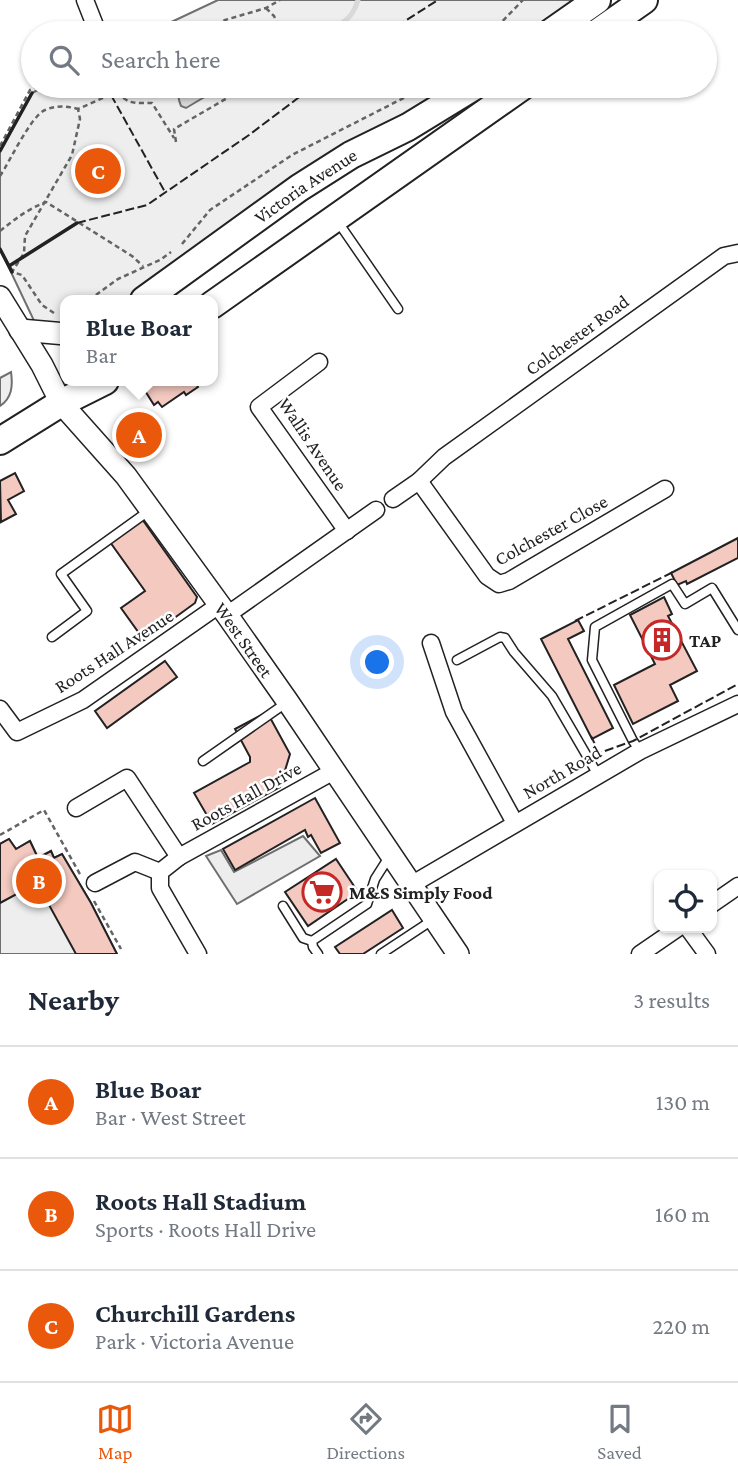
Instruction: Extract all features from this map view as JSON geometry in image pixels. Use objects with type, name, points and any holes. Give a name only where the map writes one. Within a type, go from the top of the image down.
[{"type":"highway","points":[[567,21],[597,0]]},
{"type":"highway","points":[[614,21],[645,0]]},
{"type":"highway","name":"Victoria Avenue","points":[[151,295],[299,188],[351,155],[408,127],[455,98]]},
{"type":"highway","name":"Victoria Avenue","points":[[218,301],[506,98]]},
{"type":"highway","points":[[61,404],[72,386]]},
{"type":"highway","points":[[0,441],[95,386]]},
{"type":"main road","name":"West Street","points":[[0,297],[42,365],[61,404],[126,476],[223,610],[458,954]]},
{"type":"main road","points":[[20,330],[60,325]]},
{"type":"street","points":[[85,0],[93,21]]},
{"type":"street","name":"Colchester Road","points":[[419,481],[444,457],[724,256],[738,253]]},
{"type":"street","name":"Wallis Avenue","points":[[319,362],[259,407],[347,530]]},
{"type":"street","points":[[393,499],[419,481]]},
{"type":"street","name":"Colchester Close","points":[[419,481],[487,576],[499,584],[509,581],[665,489]]},
{"type":"street","points":[[223,610],[376,510]]},
{"type":"street","name":"Roots Hall Avenue","points":[[0,709],[17,732],[83,700],[223,610]]},
{"type":"street","points":[[431,643],[454,712],[515,823]]},
{"type":"street","name":"North Road","points":[[411,885],[640,751],[738,704]]},
{"type":"street","name":"Roots Hall Drive","points":[[160,872],[179,858],[334,771]]},
{"type":"street","name":"Roots Hall Drive","points":[[76,808],[127,778],[179,858]]},
{"type":"street","points":[[89,885],[135,862],[160,872],[160,888],[198,954]]},
{"type":"street","points":[[717,901],[738,886]]},
{"type":"street","points":[[640,954],[671,933]]},
{"type":"street","points":[[692,933],[707,954]]},
{"type":"lane","points":[[335,218],[398,309]]},
{"type":"lane","points":[[52,637],[88,611],[61,574],[150,510]]},
{"type":"lane","points":[[640,751],[592,660],[595,627],[672,584],[685,604],[712,588],[738,630]]},
{"type":"lane","points":[[457,660],[500,637],[505,638],[552,696],[598,775]]},
{"type":"lane","points":[[202,761],[288,702]]},
{"type":"lane","points":[[312,941],[367,904],[375,879],[390,855]]},
{"type":"lane","points":[[283,906],[303,938],[312,941]]},
{"type":"lane","points":[[381,954],[434,919]]},
{"type":"lane","points":[[312,941],[318,954]]},
{"type":"path","points":[[223,21],[266,8],[280,0]]},
{"type":"path","points":[[503,21],[523,0]]},
{"type":"path","points":[[266,8],[276,21]]},
{"type":"path","points":[[0,146],[26,98]]},
{"type":"path","points":[[0,176],[34,120],[43,111],[64,105],[78,109],[103,98]]},
{"type":"path","points":[[122,98],[134,103],[152,103],[176,142],[174,129],[227,98]]},
{"type":"path","points":[[183,244],[210,210],[292,155],[404,98]]},
{"type":"path","points":[[60,321],[42,305],[22,275],[12,272],[24,253],[25,236],[72,155],[80,120],[78,109]]},
{"type":"path","points":[[0,231],[20,215],[46,202]]},
{"type":"path","points":[[46,202],[132,256],[144,267]]},
{"type":"path","points":[[96,295],[118,279],[160,260],[171,252]]},
{"type":"path","points":[[0,835],[44,810],[89,885],[121,949]]},
{"type":"shaded area","points":[[218,0],[596,0],[564,21],[173,21]]},
{"type":"shaded area","points":[[29,98],[449,98],[153,295],[60,295],[60,328],[37,327],[0,249],[0,151]]},
{"type":"shaded area","points":[[179,98],[203,98],[186,108],[181,106]]},
{"type":"shaded area","points":[[11,372],[11,391],[0,406],[0,378]]},
{"type":"shaded area","points":[[303,836],[320,856],[237,904],[206,856],[221,850],[234,872]]},
{"type":"shaded area","points":[[9,839],[16,849],[30,841],[38,858],[51,851],[54,858],[62,854],[117,954],[0,954],[0,844]]},
{"type":"building","points":[[142,386],[198,387],[186,395],[184,392],[162,407],[158,402],[154,405]]},
{"type":"building","points":[[15,473],[24,491],[8,500],[16,514],[1,522],[0,481]]},
{"type":"building","points":[[142,519],[197,597],[195,603],[144,640],[121,608],[145,591],[110,542]]},
{"type":"building","points":[[738,538],[738,558],[687,584],[686,581],[677,585],[671,573]]},
{"type":"building","name":"TAP","points":[[664,597],[672,614],[668,616],[697,671],[670,685],[678,701],[633,724],[614,685],[655,664],[630,615]]},
{"type":"building","points":[[578,620],[584,631],[568,639],[613,728],[592,739],[541,639]]},
{"type":"building","points":[[165,661],[177,677],[107,728],[95,711]]},
{"type":"building","points":[[267,712],[290,754],[280,787],[212,824],[194,793],[250,762],[235,729]]},
{"type":"building","points":[[315,798],[340,843],[321,853],[305,830],[235,870],[223,849]]},
{"type":"building","points":[[9,839],[16,849],[30,841],[38,858],[51,851],[54,858],[62,854],[117,954],[76,954],[37,883],[0,903],[0,844]]},
{"type":"building","name":"M&S Simply Food","points":[[336,859],[358,892],[308,926],[285,892]]},
{"type":"building","points":[[392,910],[403,928],[363,954],[340,954],[335,947]]},
{"type":"waterway","points":[[345,21],[358,0]]},
{"type":"fence","points":[[405,21],[438,0]]},
{"type":"fence","points":[[113,98],[165,192]]},
{"type":"fence","points":[[77,223],[147,205],[298,98]]},
{"type":"fence","points":[[575,621],[675,571]]},
{"type":"fence","points":[[591,736],[599,753],[633,741],[738,684]]},
{"type":"wall","points":[[0,151],[29,98]]},
{"type":"wall","points":[[0,249],[12,272],[9,266],[77,223]]},
{"type":"place","name":"Churchill Gardens","points":[[98,171]]},
{"type":"place","name":"Blue Boar","points":[[139,435]]},
{"type":"place","name":"TAP","points":[[662,640]]},
{"type":"place","name":"Roots Hall Stadium","points":[[39,881]]},
{"type":"place","name":"M&S Simply Food","points":[[322,892]]}]
